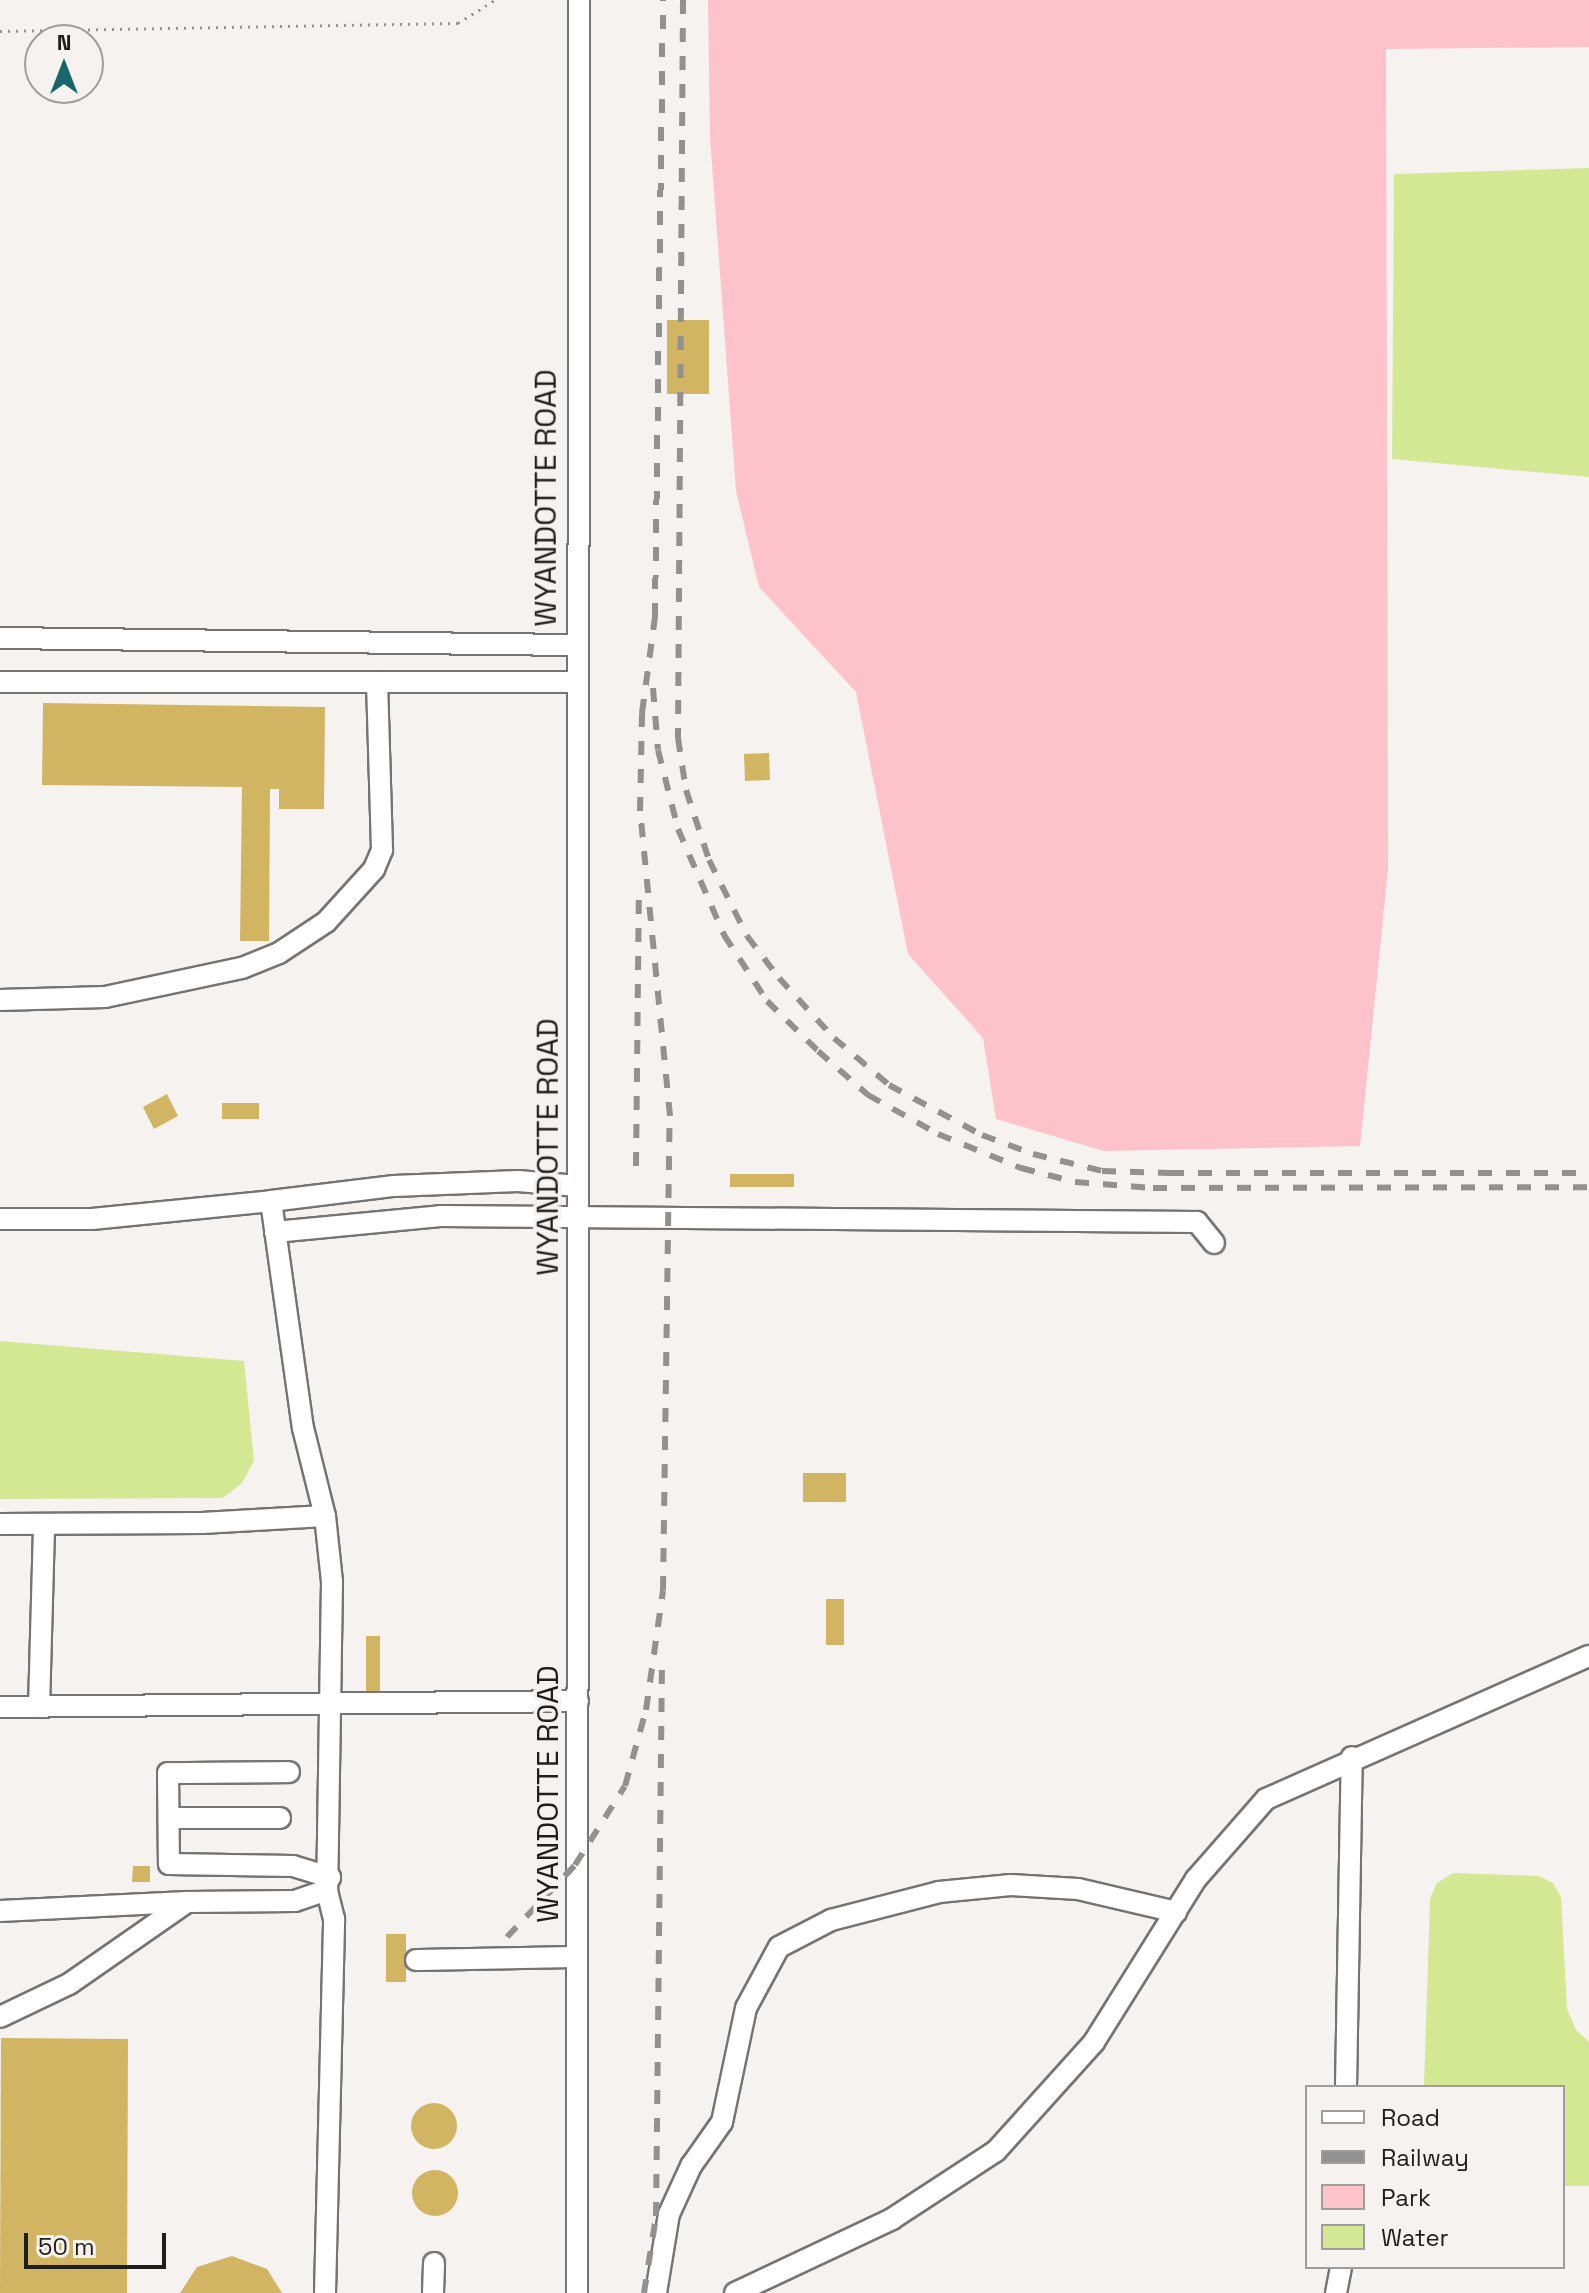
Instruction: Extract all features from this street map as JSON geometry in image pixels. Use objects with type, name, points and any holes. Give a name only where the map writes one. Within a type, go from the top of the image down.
[{"type":"street","name":"WYANDOTTE ROAD","points":[[577,2293],[575,645],[579,0]]},
{"type":"street","points":[[0,638],[575,645]]},
{"type":"street","points":[[0,682],[575,682]]},
{"type":"street","points":[[0,1000],[105,997],[242,968],[279,953],[326,922],[374,869],[382,850],[377,682]]},
{"type":"street","points":[[0,1219],[92,1219],[394,1186],[518,1181],[578,1186]]},
{"type":"street","points":[[271,1201],[303,1428],[325,1516],[332,1582],[329,1883],[334,1919],[325,2293]]},
{"type":"street","points":[[275,1232],[440,1216],[1197,1222],[1214,1243]]},
{"type":"street","points":[[0,1524],[202,1523],[325,1516]]},
{"type":"street","points":[[39,1707],[44,1524]]},
{"type":"street","points":[[735,2293],[892,2219],[996,2151],[1094,2042],[1196,1879],[1266,1799],[1352,1757],[1589,1656]]},
{"type":"street","points":[[0,1707],[331,1707],[578,1701]]},
{"type":"street","points":[[1346,2085],[1352,1757]]},
{"type":"street","points":[[289,1772],[168,1773],[169,1864],[293,1866],[329,1883]]},
{"type":"street","points":[[169,1818],[280,1818]]},
{"type":"street","points":[[0,1911],[187,1902],[295,1901],[329,1883]]},
{"type":"street","points":[[656,2293],[669,2214],[691,2166],[722,2122],[746,2008],[779,1947],[831,1920],[912,1899],[1011,1885],[1078,1889],[1176,1912]]},
{"type":"street","points":[[0,2017],[69,1984],[187,1902]]},
{"type":"street","points":[[416,1960],[577,1957]]},
{"type":"street","points":[[433,2293],[434,2263]]},
{"type":"street","points":[[1336,2293],[1341,2269]]},
{"type":"path","points":[[0,31],[458,23],[495,0]]},
{"type":"green space","points":[[708,0],[1589,0],[1589,47],[1386,49],[1388,869],[1360,1146],[1104,1151],[996,1119],[983,1038],[908,954],[856,692],[759,587],[736,491],[710,137]]},
{"type":"water","points":[[1589,168],[1589,477],[1392,459],[1394,174]]},
{"type":"water","points":[[0,1341],[244,1361],[254,1461],[242,1483],[223,1498],[0,1499]]},
{"type":"water","points":[[1453,1873],[1539,1876],[1553,1883],[1561,1897],[1567,2009],[1576,2030],[1589,2042],[1589,2186],[1565,2186],[1565,2085],[1424,2085],[1430,1899],[1437,1883]]},
{"type":"building","points":[[667,320],[709,320],[709,394],[667,394]]},
{"type":"building","points":[[43,703],[325,707],[324,809],[279,809],[279,789],[270,789],[269,941],[240,941],[242,787],[42,785]]},
{"type":"building","points":[[769,753],[770,780],[745,781],[744,754]]},
{"type":"building","points":[[167,1094],[178,1116],[154,1129],[143,1107]]},
{"type":"building","points":[[222,1103],[259,1103],[259,1119],[222,1119]]},
{"type":"building","points":[[730,1174],[794,1174],[794,1187],[730,1187]]},
{"type":"building","points":[[803,1473],[846,1473],[846,1502],[803,1502]]},
{"type":"building","points":[[826,1599],[844,1599],[844,1645],[826,1645]]},
{"type":"building","points":[[366,1636],[380,1636],[380,1693],[366,1693]]},
{"type":"building","points":[[133,1866],[150,1866],[150,1882],[132,1882]]},
{"type":"building","points":[[386,1934],[406,1934],[406,1982],[386,1982]]},
{"type":"building","points":[[1,2038],[128,2039],[127,2293],[0,2293]]},
{"type":"building","points":[[434,2103],[450,2110],[457,2126],[450,2142],[434,2149],[418,2142],[411,2126],[418,2110]]},
{"type":"building","points":[[435,2170],[451,2177],[458,2193],[451,2209],[435,2216],[419,2209],[412,2193],[419,2177]]},
{"type":"building","points":[[232,2256],[267,2269],[282,2293],[180,2293],[197,2267]]},
{"type":"railway","points":[[507,1937],[575,1865],[625,1786],[646,1710],[663,1590],[670,1116],[640,811],[642,713],[655,617],[663,0]]},
{"type":"railway","points":[[683,0],[678,738],[686,790],[709,860],[747,936],[779,978],[834,1038],[889,1085],[982,1135],[1033,1154],[1102,1171],[1589,1173]]},
{"type":"railway","points":[[653,688],[658,750],[678,829],[724,935],[767,1001],[818,1051],[868,1095],[938,1134],[1021,1168],[1075,1182],[1153,1188],[1589,1187]]},
{"type":"railway","points":[[636,1166],[639,895]]},
{"type":"railway","points":[[644,2293],[656,2216],[662,1662]]}]
